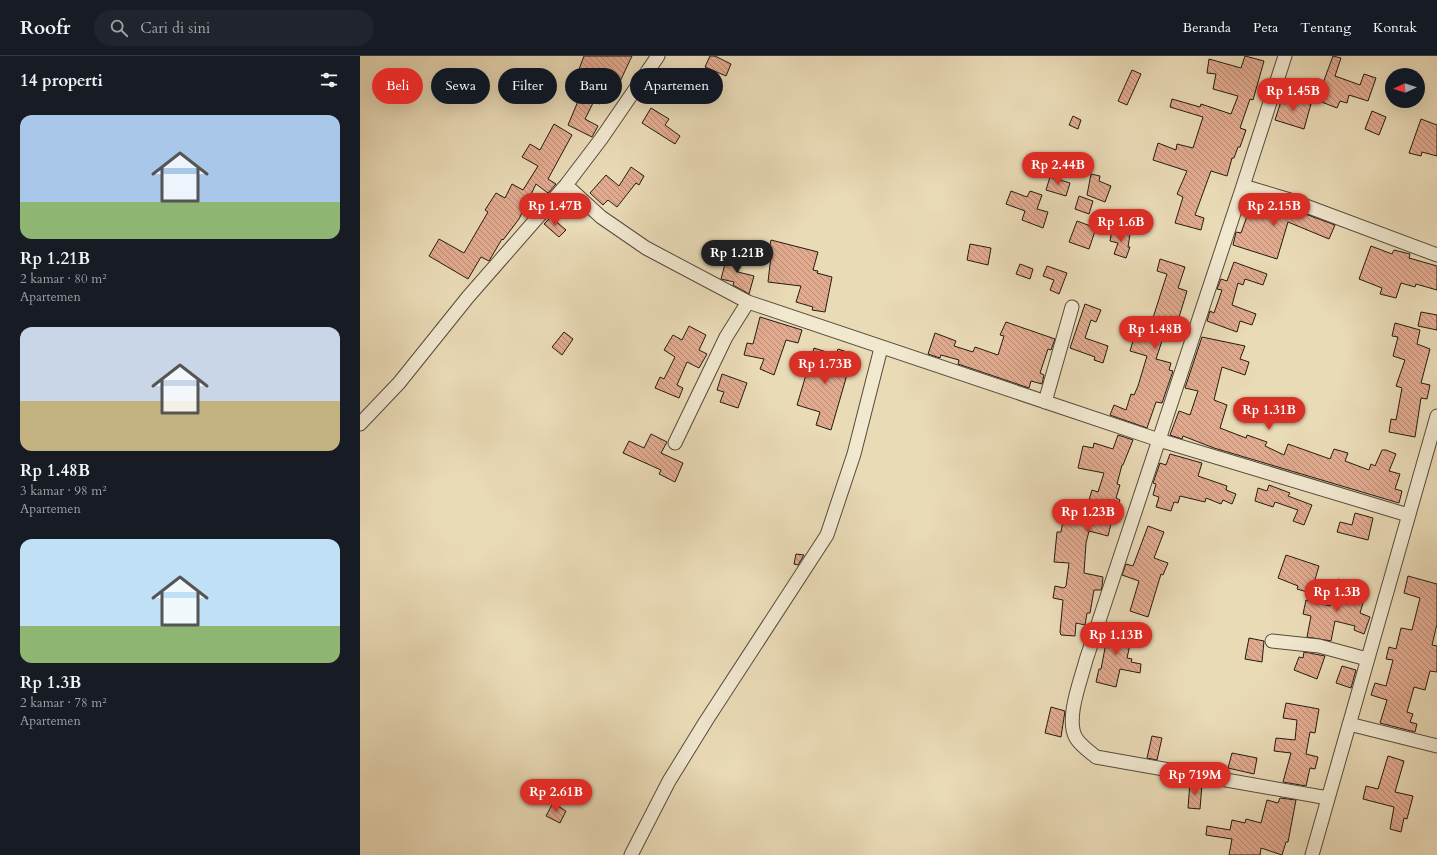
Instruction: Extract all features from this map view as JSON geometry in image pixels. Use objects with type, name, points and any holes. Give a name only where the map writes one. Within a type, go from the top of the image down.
[{"type":"street","points":[[360,424],[399,383],[468,297],[566,185],[601,139],[658,56]]},
{"type":"street","points":[[1285,56],[1086,660],[1071,719],[1076,737],[1084,747],[1096,757],[1328,798]]},
{"type":"street","points":[[566,185],[601,217],[646,248],[748,302],[881,348],[1159,440],[1408,515]]},
{"type":"street","points":[[1243,186],[1290,200],[1437,255]]},
{"type":"street","points":[[674,443],[726,338],[748,302]]},
{"type":"street","points":[[1045,402],[1072,307]]},
{"type":"street","points":[[631,855],[670,781],[698,734],[827,535],[854,454],[881,348]]},
{"type":"street","points":[[1312,855],[1348,724],[1437,416]]},
{"type":"street","points":[[1272,641],[1318,646],[1367,659]]},
{"type":"street","points":[[1348,724],[1437,746]]},
{"type":"building","points":[[584,56],[632,56],[622,77],[622,68],[579,68]]},
{"type":"building","points":[[710,56],[715,56],[731,64],[726,76],[723,75],[723,68],[705,67]]},
{"type":"building","points":[[1245,56],[1264,61],[1253,100],[1250,99],[1240,128],[1246,130],[1240,147],[1238,147],[1234,158],[1232,158],[1227,176],[1211,171],[1195,215],[1204,218],[1201,230],[1175,223],[1183,197],[1177,194],[1187,171],[1153,160],[1158,143],[1176,150],[1177,144],[1193,148],[1203,117],[1170,107],[1172,99],[1200,107],[1201,104],[1231,114],[1238,96],[1213,89],[1216,74],[1207,73],[1209,59],[1241,68]]},
{"type":"building","points":[[1333,56],[1341,58],[1335,76],[1360,85],[1364,74],[1376,78],[1368,101],[1349,95],[1347,103],[1340,101],[1337,108],[1314,99],[1320,82],[1323,83]]},
{"type":"building","points":[[1132,70],[1141,74],[1127,105],[1118,101]]},
{"type":"building","points":[[1283,95],[1311,104],[1304,129],[1275,120]]},
{"type":"building","points":[[577,104],[592,104],[585,119],[598,126],[592,137],[568,125]]},
{"type":"building","points":[[651,108],[669,119],[665,125],[680,136],[675,144],[642,123]]},
{"type":"building","points":[[1372,111],[1386,117],[1379,135],[1365,129]]},
{"type":"building","points":[[1073,116],[1081,120],[1078,129],[1069,125]]},
{"type":"building","points":[[1421,119],[1437,125],[1437,156],[1422,152],[1421,156],[1409,153]]},
{"type":"building","points":[[554,124],[572,135],[548,179],[556,184],[548,193],[536,184],[519,219],[503,240],[502,239],[489,261],[481,257],[468,279],[429,256],[439,239],[464,253],[488,212],[485,210],[496,193],[505,198],[512,184],[523,190],[538,166],[522,157],[530,144],[540,150]]},
{"type":"building","points":[[1053,163],[1062,166],[1059,177],[1050,174]]},
{"type":"building","points":[[631,167],[644,176],[639,185],[636,183],[617,207],[608,200],[603,205],[590,193],[606,175],[619,186]]},
{"type":"building","points":[[1091,174],[1100,176],[1099,181],[1111,186],[1105,202],[1087,195]]},
{"type":"building","points":[[1050,177],[1070,183],[1066,196],[1046,190]]},
{"type":"building","points":[[1011,191],[1027,197],[1030,191],[1042,195],[1037,209],[1048,212],[1043,228],[1022,220],[1025,211],[1006,204]]},
{"type":"building","points":[[1079,196],[1093,201],[1089,214],[1075,209]]},
{"type":"building","points":[[1248,197],[1308,215],[1335,225],[1329,239],[1288,222],[1277,259],[1233,245],[1236,232],[1241,233],[1250,208],[1245,207]]},
{"type":"building","points":[[551,217],[566,230],[559,237],[544,224]]},
{"type":"building","points":[[1077,221],[1096,228],[1089,249],[1069,242]]},
{"type":"building","points":[[1112,230],[1130,234],[1128,247],[1130,247],[1126,258],[1114,254],[1118,243],[1110,241]]},
{"type":"building","points":[[771,240],[818,252],[813,270],[818,271],[817,273],[832,277],[825,312],[812,310],[813,307],[796,302],[801,286],[768,282],[771,256],[768,255]]},
{"type":"building","points":[[970,244],[991,248],[988,265],[967,260]]},
{"type":"building","points":[[1371,246],[1392,254],[1394,250],[1410,254],[1409,258],[1437,266],[1437,290],[1416,284],[1415,287],[1401,283],[1396,298],[1380,294],[1382,288],[1359,279]]},
{"type":"building","points":[[729,251],[739,252],[738,272],[754,276],[749,294],[733,285],[734,282],[721,279],[725,264],[728,264]]},
{"type":"building","points":[[1160,259],[1185,267],[1178,288],[1187,291],[1172,340],[1163,338],[1156,359],[1171,363],[1169,370],[1173,371],[1162,403],[1156,402],[1147,428],[1110,415],[1114,405],[1126,410],[1131,394],[1134,395],[1138,386],[1147,356],[1130,351],[1135,334],[1145,337],[1149,323],[1151,324],[1167,274],[1157,271]]},
{"type":"building","points":[[1234,262],[1267,274],[1263,285],[1245,279],[1243,285],[1238,283],[1232,305],[1256,314],[1252,325],[1240,321],[1237,332],[1207,321],[1210,311],[1214,313],[1222,290],[1217,289],[1221,279],[1227,281]]},
{"type":"building","points":[[1020,264],[1033,269],[1030,279],[1016,274]]},
{"type":"building","points":[[1047,266],[1067,273],[1059,294],[1050,290],[1054,280],[1043,276]]},
{"type":"building","points":[[1085,304],[1101,310],[1096,322],[1091,320],[1085,338],[1108,346],[1103,363],[1094,360],[1095,357],[1070,348]]},
{"type":"building","points":[[1421,312],[1437,315],[1437,330],[1418,326]]},
{"type":"building","points":[[760,317],[802,330],[798,343],[786,340],[774,375],[760,369],[764,359],[744,355],[747,343],[753,344]]},
{"type":"building","points":[[1006,322],[1055,339],[1051,350],[1048,349],[1040,373],[1044,375],[1042,384],[1031,381],[1029,388],[958,364],[959,360],[941,355],[940,358],[928,354],[935,333],[956,341],[954,346],[973,352],[975,347],[998,355],[1004,336],[1000,335]]},
{"type":"building","points":[[1395,323],[1420,330],[1417,344],[1430,349],[1421,383],[1430,385],[1427,399],[1421,398],[1415,437],[1389,432],[1391,419],[1396,420],[1402,388],[1396,386],[1405,360],[1393,356],[1398,337],[1392,336]]},
{"type":"building","points":[[689,326],[706,335],[699,350],[707,354],[699,368],[687,362],[677,385],[683,388],[679,398],[655,388],[660,377],[664,379],[675,357],[664,350],[673,335],[682,340]]},
{"type":"building","points":[[564,332],[573,339],[562,355],[552,347]]},
{"type":"building","points":[[1202,337],[1245,346],[1240,359],[1249,362],[1245,375],[1222,367],[1214,400],[1227,405],[1220,428],[1246,438],[1247,435],[1267,442],[1265,446],[1284,455],[1288,444],[1330,459],[1334,449],[1348,453],[1345,461],[1369,470],[1371,464],[1375,466],[1382,450],[1396,454],[1389,471],[1400,474],[1395,489],[1402,491],[1399,503],[1214,448],[1183,436],[1182,439],[1170,435],[1179,411],[1190,415],[1198,391],[1185,388]]},
{"type":"building","points":[[814,348],[836,355],[838,349],[853,354],[831,430],[816,425],[820,412],[797,405]]},
{"type":"building","points":[[722,374],[747,383],[738,408],[720,402],[724,392],[717,390]]},
{"type":"building","points":[[651,434],[667,442],[661,453],[683,463],[675,482],[659,474],[661,470],[623,453],[629,441],[644,448]]},
{"type":"building","points":[[1118,435],[1133,440],[1122,465],[1117,484],[1120,485],[1116,498],[1120,500],[1114,512],[1108,536],[1089,531],[1086,543],[1084,573],[1103,577],[1102,587],[1101,590],[1094,590],[1090,613],[1087,613],[1085,625],[1076,623],[1075,636],[1061,635],[1063,600],[1053,598],[1055,586],[1064,588],[1066,586],[1069,563],[1054,562],[1057,532],[1061,532],[1063,520],[1082,523],[1092,490],[1098,492],[1104,473],[1078,468],[1083,446],[1093,448],[1094,443],[1113,449]]},
{"type":"building","points":[[1170,454],[1202,463],[1198,476],[1227,486],[1226,490],[1236,494],[1232,504],[1223,500],[1221,504],[1206,498],[1205,502],[1180,496],[1178,503],[1174,502],[1171,511],[1156,507],[1159,497],[1153,495],[1156,484],[1153,483],[1160,463],[1166,465]]},
{"type":"building","points":[[1269,485],[1290,493],[1288,496],[1312,505],[1304,525],[1293,521],[1298,510],[1275,502],[1273,507],[1255,501],[1258,488],[1267,491]]},
{"type":"building","points":[[1355,513],[1373,518],[1368,540],[1337,532],[1340,522],[1352,525]]},
{"type":"building","points":[[1148,526],[1164,532],[1154,558],[1168,563],[1163,575],[1161,574],[1148,617],[1130,611],[1139,581],[1122,575],[1126,564],[1133,566]]},
{"type":"building","points":[[796,554],[804,555],[798,565],[794,564]]},
{"type":"building","points":[[1286,555],[1319,566],[1311,593],[1297,589],[1298,586],[1278,578]]},
{"type":"building","points":[[1408,576],[1437,584],[1437,624],[1432,645],[1437,646],[1437,672],[1430,671],[1425,690],[1414,687],[1407,712],[1413,714],[1410,722],[1417,724],[1415,732],[1380,723],[1387,700],[1371,695],[1375,683],[1386,686],[1393,660],[1386,659],[1389,647],[1396,649],[1401,628],[1412,630],[1420,598],[1404,593]]},
{"type":"building","points":[[1338,579],[1352,583],[1350,591],[1365,596],[1360,613],[1370,617],[1364,634],[1354,630],[1355,626],[1335,621],[1331,641],[1307,637],[1311,616],[1303,614],[1306,600],[1330,606]]},
{"type":"building","points":[[1106,625],[1133,631],[1127,658],[1132,659],[1131,662],[1141,664],[1140,673],[1120,669],[1116,687],[1096,682],[1099,669],[1101,669],[1107,638],[1103,637]]},
{"type":"building","points":[[1249,638],[1264,641],[1262,662],[1245,659]]},
{"type":"building","points":[[1304,652],[1325,656],[1317,679],[1294,670],[1299,657],[1303,658]]},
{"type":"building","points":[[1342,666],[1356,670],[1351,688],[1336,683]]},
{"type":"building","points":[[1286,703],[1319,709],[1315,733],[1310,732],[1306,754],[1318,757],[1315,769],[1310,768],[1306,786],[1283,782],[1291,753],[1274,751],[1276,738],[1295,740],[1297,720],[1283,718]]},
{"type":"building","points":[[1051,707],[1065,711],[1061,737],[1045,733]]},
{"type":"building","points":[[1152,736],[1162,738],[1157,760],[1147,758]]},
{"type":"building","points":[[1232,753],[1257,758],[1254,774],[1228,768]]},
{"type":"building","points":[[1388,756],[1404,761],[1395,792],[1413,796],[1407,819],[1404,818],[1401,832],[1390,829],[1394,807],[1363,799],[1366,786],[1378,789]]},
{"type":"building","points":[[1190,782],[1202,784],[1200,809],[1188,808]]},
{"type":"building","points":[[1280,798],[1296,800],[1288,842],[1286,842],[1282,855],[1261,848],[1260,855],[1229,855],[1232,839],[1206,835],[1207,826],[1230,830],[1232,820],[1245,823],[1246,819],[1261,823],[1267,800],[1278,803]]},
{"type":"building","points":[[553,803],[566,811],[560,823],[546,816]]}]
